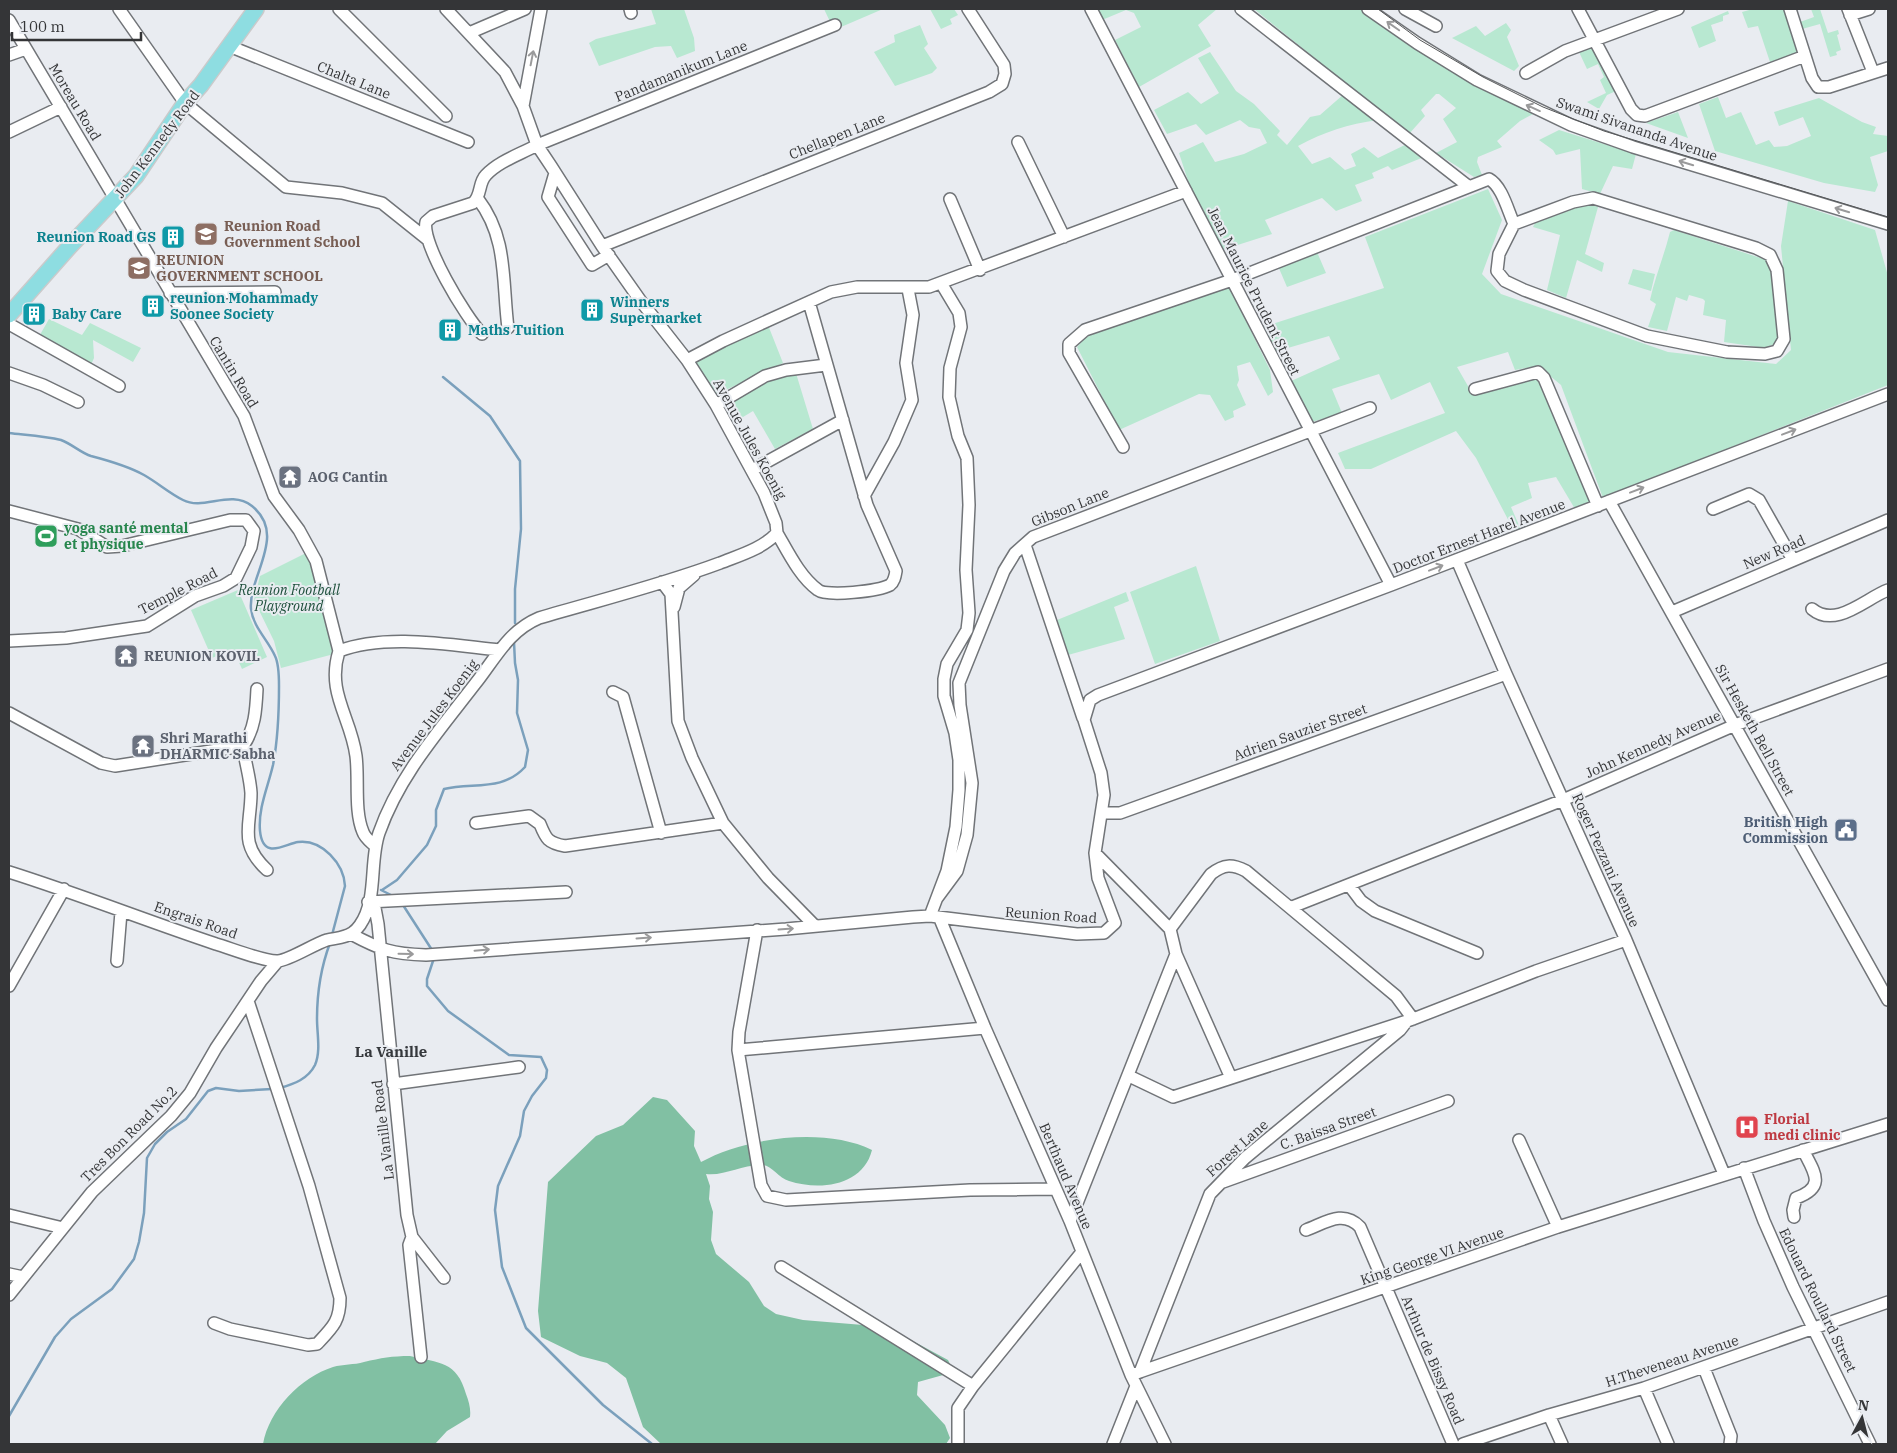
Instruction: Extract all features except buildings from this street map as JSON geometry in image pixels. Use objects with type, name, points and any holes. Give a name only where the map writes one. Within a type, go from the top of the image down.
[{"type":"main road","name":"John Kennedy Road","points":[[9,315],[70,246],[136,176],[185,103],[256,9]]},
{"type":"street","points":[[119,9],[185,103],[286,187],[302,184],[371,194],[384,200],[425,235],[471,322],[482,334]]},
{"type":"street","points":[[340,9],[446,116]]},
{"type":"street","name":"Avenue Jules Koenig","points":[[347,935],[365,916],[375,846],[390,804],[410,768],[507,639],[516,631],[539,618],[701,570],[768,543],[777,533],[772,512],[752,470],[716,405],[687,360],[605,251],[537,145],[523,106],[505,72],[446,9]]},
{"type":"street","points":[[469,33],[525,9]]},
{"type":"street","points":[[523,106],[541,9]]},
{"type":"street","name":"Chellapen Lane","points":[[605,251],[989,92],[1002,84],[1005,74],[1004,65],[968,9]]},
{"type":"street","name":"Jean Maurice Prudent Street","points":[[1091,9],[1391,585]]},
{"type":"street","points":[[1242,9],[1468,186]]},
{"type":"street","name":"Swami Sivananda Avenue","points":[[1368,9],[1417,43],[1477,80],[1570,125],[1888,224]]},
{"type":"street","points":[[1405,9],[1436,26]]},
{"type":"street","points":[[1578,9],[1631,109],[1637,115],[1646,116],[1806,56]]},
{"type":"street","points":[[1526,73],[1565,51],[1678,9]]},
{"type":"street","points":[[1790,9],[1818,87],[1829,87],[1888,68]]},
{"type":"street","points":[[1869,9],[1849,12],[1872,72]]},
{"type":"street","name":"Moreau Road","points":[[9,20],[12,33],[26,48],[116,199]]},
{"type":"street","name":"Pandamanikum Lane","points":[[478,199],[481,182],[485,175],[537,145],[835,25]]},
{"type":"street","name":"Chalta Lane","points":[[229,46],[468,142]]},
{"type":"street","points":[[9,55],[26,48]]},
{"type":"street","points":[[9,132],[62,107]]},
{"type":"street","points":[[1018,142],[1064,238]]},
{"type":"street","points":[[555,173],[548,197],[592,266],[605,251]]},
{"type":"street","points":[[1123,448],[1070,353],[1069,344],[1085,330],[1232,280],[1489,179],[1494,182],[1514,224]]},
{"type":"street","points":[[687,360],[723,341],[831,292],[857,287],[908,289],[941,283],[980,270],[1186,191]]},
{"type":"street","points":[[1592,198],[1756,248],[1770,255],[1777,270],[1784,339],[1777,351],[1765,354],[1727,352],[1647,336],[1524,290],[1505,281],[1496,271],[1499,254],[1514,224],[1573,202],[1592,198]]},
{"type":"street","name":"Cantin Road","points":[[116,199],[244,416],[274,496],[299,530],[316,561],[339,651]]},
{"type":"street","points":[[425,235],[426,222],[433,216],[473,203],[478,199],[490,214],[498,237],[503,262],[508,328]]},
{"type":"street","points":[[950,199],[980,270]]},
{"type":"street","points":[[278,961],[329,939],[347,935],[396,954],[426,955],[935,918],[937,898],[947,871],[956,827],[959,790],[959,760],[955,733],[944,696],[944,679],[947,664],[967,630],[970,613],[966,570],[969,505],[967,458],[958,436],[949,397],[950,368],[961,327],[959,313],[941,283]]},
{"type":"street","points":[[864,496],[894,442],[912,400],[906,363],[913,314],[908,289]]},
{"type":"street","points":[[170,293],[275,292]]},
{"type":"street","points":[[777,533],[797,566],[819,592],[828,594],[883,588],[892,584],[896,572],[875,526],[864,496],[809,302]]},
{"type":"street","points":[[9,324],[119,386]]},
{"type":"street","points":[[716,405],[765,376],[786,370],[826,365]]},
{"type":"street","points":[[1475,389],[1538,372],[1544,378],[1598,506]]},
{"type":"street","points":[[9,373],[43,385],[78,402]]},
{"type":"street","name":"Doctor Ernest Harel Avenue","points":[[1085,715],[1090,700],[1098,695],[1457,560],[1888,394]]},
{"type":"street","name":"Gibson Lane","points":[[937,898],[957,871],[967,836],[972,783],[960,705],[959,683],[1004,571],[1016,553],[1033,537],[1370,408]]},
{"type":"street","points":[[752,470],[843,420]]},
{"type":"street","points":[[1713,509],[1749,494],[1760,500],[1793,560]]},
{"type":"street","name":"Sir Hesketh Bell Street","points":[[1610,501],[1888,1000]]},
{"type":"street","name":"Temple Road","points":[[9,511],[78,529],[107,547],[122,546],[230,520],[246,520],[254,530],[250,546],[236,578],[223,586],[195,596],[163,618],[147,626],[103,633],[9,641]]},
{"type":"street","name":"New Road","points":[[1672,612],[1888,520]]},
{"type":"street","name":"Reunion Road","points":[[935,918],[1077,934],[1104,933],[1114,923],[1098,878],[1095,852],[1096,833],[1103,813],[1101,773],[1085,715],[1025,544]]},
{"type":"street","name":"Roger Pezzani Avenue","points":[[1457,560],[1506,674],[1626,940],[1724,1174]]},
{"type":"street","points":[[672,611],[678,592],[683,584],[701,570]]},
{"type":"street","points":[[666,581],[678,592]]},
{"type":"street","points":[[666,581],[672,611],[678,722],[692,758],[723,823],[768,878],[815,926]]},
{"type":"street","points":[[1812,609],[1822,615],[1840,615],[1888,590]]},
{"type":"street","points":[[375,846],[363,834],[358,816],[359,788],[356,753],[336,689],[334,667],[339,651],[359,644],[392,643],[500,650]]},
{"type":"street","name":"John Kennedy Avenue","points":[[1292,907],[1563,800],[1735,725],[1888,669]]},
{"type":"street","name":"Adrien Sauzier Street","points":[[1103,813],[1120,813],[1506,674]]},
{"type":"street","points":[[257,690],[256,710],[250,736],[243,746],[251,792],[246,836],[258,862],[266,870]]},
{"type":"street","points":[[613,692],[623,697],[661,833]]},
{"type":"street","points":[[9,713],[102,763],[114,766],[243,746]]},
{"type":"street","points":[[476,823],[529,816],[540,824],[545,838],[549,842],[565,846],[723,823]]},
{"type":"street","points":[[1095,852],[1170,929],[1176,954],[1231,1078]]},
{"type":"street","points":[[1170,929],[1211,874],[1220,867],[1229,865],[1246,871],[1292,907],[1396,996],[1410,1020]]},
{"type":"street","name":"Engrais Road","points":[[9,872],[64,889],[121,912],[245,954],[278,961]]},
{"type":"street","points":[[1349,885],[1361,901],[1375,910],[1477,952]]},
{"type":"street","points":[[9,986],[64,889]]},
{"type":"street","points":[[368,902],[566,892]]},
{"type":"street","name":"La Vanille Road","points":[[368,902],[375,908],[407,1214],[412,1237],[444,1278]]},
{"type":"street","points":[[117,961],[121,912]]},
{"type":"street","name":"Berthaud Avenue","points":[[935,918],[1070,1221],[1164,1444]]},
{"type":"street","points":[[757,930],[739,1032],[738,1050],[761,1185],[768,1196],[786,1200],[970,1190],[1056,1189]]},
{"type":"street","points":[[1129,1076],[1173,1097],[1410,1020],[1536,971],[1626,940]]},
{"type":"street","points":[[1070,1221],[1176,954]]},
{"type":"street","name":"Tres Bon Road No.2","points":[[9,1295],[99,1185],[171,1116],[190,1093],[216,1048],[278,961]]},
{"type":"street","points":[[214,1323],[298,1343],[317,1344],[340,1315],[340,1298],[309,1186],[248,1001]]},
{"type":"street","name":"Forest Lane","points":[[1113,1444],[1136,1378],[1210,1194],[1245,1158],[1410,1020]]},
{"type":"street","points":[[738,1050],[985,1028]]},
{"type":"street","points":[[393,1084],[519,1067]]},
{"type":"street","name":"C. Baissa Street","points":[[1219,1184],[1448,1101]]},
{"type":"street","name":"King George VI Avenue","points":[[1136,1378],[1558,1228],[1724,1174],[1888,1124]]},
{"type":"street","points":[[1519,1140],[1558,1228]]},
{"type":"street","points":[[1794,1217],[1793,1210],[1796,1198],[1809,1194],[1816,1184],[1816,1175],[1803,1150]]},
{"type":"street","name":"Edouard Roullard Street","points":[[1744,1168],[1764,1221],[1793,1286],[1870,1444]]},
{"type":"street","points":[[9,1215],[63,1228]]},
{"type":"street","name":"Arthur de Bissy Road","points":[[1306,1230],[1340,1217],[1352,1219],[1360,1227],[1453,1444]]},
{"type":"street","name":"La Vanille Road","points":[[412,1237],[409,1245],[421,1356]]},
{"type":"street","points":[[958,1444],[958,1408],[973,1386],[1082,1252]]},
{"type":"street","points":[[781,1267],[973,1386]]},
{"type":"street","points":[[9,1274],[23,1277]]},
{"type":"street","name":"H.Theveneau Avenue","points":[[1463,1444],[1549,1415],[1644,1388],[1704,1368],[1815,1330],[1888,1302]]},
{"type":"street","points":[[1704,1368],[1731,1436],[1730,1444]]},
{"type":"street","points":[[1644,1388],[1668,1444]]},
{"type":"street","points":[[1549,1415],[1562,1444]]},
{"type":"green space","points":[[651,9],[684,9],[694,38],[695,51],[677,58],[671,46],[655,47],[599,66],[589,43],[596,39],[656,24]]},
{"type":"green space","points":[[824,9],[883,9],[834,30]]},
{"type":"green space","points":[[930,9],[954,9],[958,15],[950,19],[952,24],[941,29]]},
{"type":"green space","points":[[1096,9],[1217,9],[1198,25],[1211,46],[1139,87],[1115,40],[1141,27],[1134,13],[1126,10],[1102,20]]},
{"type":"green space","points":[[1254,9],[1365,9],[1423,54],[1535,113],[1520,121],[1497,141],[1502,147],[1478,157],[1477,162],[1482,175],[1474,177],[1436,153],[1457,142],[1443,119],[1456,108],[1439,94],[1436,94],[1421,110],[1425,116],[1409,134]]},
{"type":"green space","points":[[1753,9],[1784,9],[1799,53],[1770,62],[1758,26],[1748,28],[1742,12]]},
{"type":"green space","points":[[1811,9],[1820,9],[1828,33],[1838,30],[1839,34],[1837,35],[1841,50],[1836,52],[1837,55],[1830,57],[1820,24],[1802,29],[1800,22],[1814,17]]},
{"type":"green space","points":[[1728,11],[1729,14],[1723,16],[1723,21],[1711,25],[1716,41],[1699,48],[1691,27]]},
{"type":"green space","points":[[1506,23],[1511,30],[1507,37],[1519,66],[1514,71],[1452,38],[1476,26],[1485,36]]},
{"type":"green space","points":[[920,25],[928,44],[924,48],[937,68],[932,73],[895,86],[874,52],[895,42],[894,35]]},
{"type":"green space","points":[[1592,47],[1616,91],[1607,95],[1599,109],[1587,102],[1606,93],[1600,80],[1604,77],[1598,64],[1587,69],[1579,52]]},
{"type":"green space","points":[[1210,52],[1236,91],[1254,104],[1280,131],[1277,135],[1287,145],[1310,117],[1320,115],[1344,94],[1378,120],[1336,129],[1298,146],[1312,164],[1330,157],[1345,170],[1356,166],[1351,154],[1364,147],[1378,158],[1409,143],[1424,157],[1392,170],[1388,166],[1372,173],[1374,178],[1355,185],[1362,201],[1336,211],[1322,198],[1265,220],[1272,234],[1222,250],[1190,187],[1179,153],[1203,142],[1215,162],[1244,154],[1267,143],[1260,129],[1249,127],[1240,120],[1206,135],[1196,124],[1167,134],[1154,110],[1188,92],[1201,104],[1219,93],[1198,58]]},
{"type":"green space","points":[[1718,97],[1726,118],[1741,112],[1756,145],[1769,140],[1774,147],[1787,146],[1811,136],[1803,117],[1779,126],[1774,112],[1819,98],[1862,122],[1876,127],[1873,134],[1888,136],[1888,151],[1870,157],[1878,185],[1875,192],[1824,183],[1715,151],[1699,104]]},
{"type":"green space","points":[[1678,112],[1688,138],[1646,123]]},
{"type":"green space","points":[[1559,130],[1636,154],[1632,169],[1613,166],[1600,194],[1582,189],[1580,149],[1556,155],[1553,150],[1539,140]]},
{"type":"green space","points":[[1488,189],[1502,220],[1482,274],[1501,294],[1668,352],[1776,364],[1791,350],[1781,246],[1788,201],[1875,230],[1888,276],[1888,385],[1603,498],[1561,385],[1538,366],[1515,370],[1508,352],[1457,367],[1472,393],[1538,376],[1594,503],[1575,509],[1556,477],[1528,483],[1532,498],[1511,507],[1522,532],[1515,533],[1476,458],[1456,431],[1371,469],[1345,469],[1338,453],[1445,413],[1430,382],[1391,400],[1379,374],[1332,389],[1342,413],[1312,422],[1289,382],[1340,359],[1329,336],[1274,352],[1263,327],[1384,288],[1365,237]]},
{"type":"green space","points":[[1589,204],[1598,207],[1585,254],[1604,263],[1602,272],[1577,260],[1566,298],[1547,290],[1560,235],[1533,227],[1535,223],[1568,211],[1572,206]]},
{"type":"green space","points":[[1674,230],[1770,261],[1780,335],[1777,343],[1765,348],[1724,342],[1726,320],[1703,315],[1705,301],[1689,295],[1687,301],[1676,297],[1667,331],[1648,327],[1656,304],[1650,300],[1652,291],[1670,232]]},
{"type":"green space","points":[[1317,252],[1326,273],[1287,287],[1278,266]]},
{"type":"green space","points":[[1633,269],[1655,274],[1651,291],[1628,284]]},
{"type":"green space","points":[[1229,286],[1270,370],[1273,392],[1268,396],[1250,362],[1237,366],[1239,380],[1237,385],[1246,405],[1233,411],[1234,417],[1225,421],[1210,395],[1199,394],[1119,430],[1077,347],[1086,337],[1167,306]]},
{"type":"green space","points":[[49,319],[82,335],[90,323],[141,348],[133,362],[93,340],[94,358],[90,367],[37,340]]},
{"type":"green space","points":[[768,325],[783,363],[717,394],[693,360]]},
{"type":"green space","points":[[795,370],[813,429],[775,449],[753,411],[733,423],[722,405],[762,382]]},
{"type":"green space","name":"Reunion Football Playground","points":[[306,553],[313,563],[334,654],[281,668],[274,641],[254,600],[260,576]]},
{"type":"green space","points":[[1196,566],[1220,641],[1155,664],[1130,592]]},
{"type":"green space","points":[[238,590],[267,657],[242,669],[233,649],[212,658],[191,610]]},
{"type":"green space","points":[[1126,592],[1129,601],[1114,607],[1125,639],[1068,655],[1057,620]]},
{"type":"green space","points":[[653,1097],[667,1100],[695,1131],[694,1146],[701,1162],[740,1146],[786,1138],[832,1139],[853,1143],[872,1150],[867,1162],[860,1171],[839,1183],[827,1185],[801,1184],[789,1181],[763,1165],[706,1174],[710,1186],[709,1199],[713,1212],[711,1240],[716,1254],[749,1282],[764,1306],[776,1314],[803,1320],[887,1327],[948,1360],[954,1372],[918,1382],[917,1395],[945,1425],[950,1438],[946,1444],[661,1444],[643,1427],[626,1378],[607,1363],[580,1356],[541,1337],[538,1311],[548,1182],[596,1136],[623,1125]]},
{"type":"green space","points":[[398,1356],[410,1356],[438,1362],[452,1369],[462,1383],[469,1403],[470,1417],[447,1431],[435,1444],[263,1444],[266,1431],[279,1407],[288,1396],[309,1378],[337,1366]]},
{"type":"waterway","points":[[443,377],[490,416],[520,461],[521,529],[515,589],[515,623]]},
{"type":"waterway","points":[[9,433],[61,440],[87,455],[119,464],[138,472],[183,500],[191,503],[200,503],[235,499],[244,501],[252,506],[262,517],[267,530],[267,543],[255,583],[251,609],[252,616],[276,659],[279,696],[275,755],[262,806],[260,831],[265,846],[275,849],[298,842],[307,842],[323,849],[341,869],[345,886],[332,935]]},
{"type":"waterway","points":[[382,890],[397,880],[427,845],[436,826],[436,810],[444,789],[497,783],[516,775],[525,767],[528,750],[517,713],[518,680],[514,642]]},
{"type":"waterway","points":[[381,890],[393,896]]},
{"type":"waterway","points":[[403,905],[432,950]]},
{"type":"waterway","points":[[280,1088],[295,1083],[309,1074],[317,1060],[319,990],[324,961],[330,943]]},
{"type":"waterway","points":[[434,958],[427,979],[427,986],[448,1011],[509,1055],[541,1057],[547,1070],[546,1078],[532,1096],[524,1111],[520,1136],[498,1186],[495,1210],[502,1267],[526,1328],[603,1405],[652,1444]]},
{"type":"waterway","points":[[9,1416],[55,1337],[71,1319],[112,1289],[134,1259],[144,1213],[147,1158],[155,1144],[167,1132],[186,1119],[208,1091],[216,1088],[239,1091],[272,1089]]},
{"type":"tram line","points":[[1378,9],[1420,40],[1483,77],[1543,107],[1604,131],[1888,217]]},
{"type":"place","name":"Reunion Road Government School","points":[[206,234]]},
{"type":"place","name":"Reunion Road GS","points":[[173,237]]},
{"type":"place","name":"REUNION GOVERNMENT SCHOOL","points":[[139,268]]},
{"type":"place","name":"reunion Mohammady Soonee Society","points":[[153,306]]},
{"type":"place","name":"Winners Supermarket","points":[[592,310]]},
{"type":"place","name":"Baby Care","points":[[34,314]]},
{"type":"place","name":"Maths Tuition","points":[[450,330]]},
{"type":"place","name":"AOG Cantin","points":[[290,477]]},
{"type":"place","name":"yoga santé mental et physique","points":[[46,536]]},
{"type":"place","name":"REUNION KOVIL","points":[[126,656]]},
{"type":"place","name":"Shri Marathi DHARMIC Sabha","points":[[143,746]]},
{"type":"place","name":"British High Commission","points":[[1846,830]]},
{"type":"place","name":"Florial medi clinic","points":[[1747,1127]]},
{"type":"district","name":"La Vanille","points":[[391,1051]]}]
